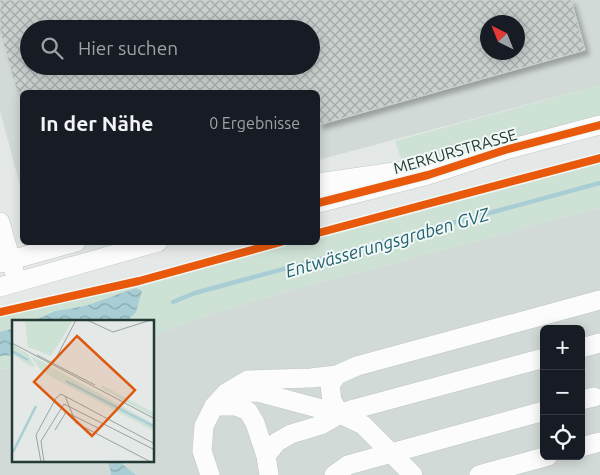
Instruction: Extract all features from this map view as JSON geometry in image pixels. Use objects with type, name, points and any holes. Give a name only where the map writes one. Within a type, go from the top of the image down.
[{"type":"street","name":"MERKURSTRASSE","points":[[320,183],[429,166],[505,150],[600,125]]},
{"type":"street","name":"MERKURSTRASSE","points":[[320,202],[428,175],[505,150]]},
{"type":"street","points":[[0,222],[9,284],[147,245]]},
{"type":"street","points":[[5,262],[65,245]]},
{"type":"street","points":[[210,475],[202,451],[204,426],[220,400],[248,380],[311,378],[337,374],[357,366],[600,300]]},
{"type":"street","points":[[585,347],[600,343]]},
{"type":"street","points":[[266,456],[277,442],[291,434],[321,425],[351,410],[540,359]]},
{"type":"street","points":[[337,374],[330,385],[332,401],[340,414]]},
{"type":"street","points":[[220,400],[258,392],[340,414],[363,425],[413,475]]},
{"type":"street","points":[[220,400],[248,412],[255,423],[266,456],[269,475]]},
{"type":"street","points":[[334,475],[348,465],[540,412]]},
{"type":"street","points":[[585,446],[600,442]]},
{"type":"street","points":[[479,475],[540,458]]},
{"type":"shaded area","points":[[0,0],[600,0],[600,85],[320,159],[320,90],[20,90],[20,186],[0,111]]},
{"type":"shaded area","points":[[600,208],[600,475],[0,475],[0,369],[12,368],[12,462],[155,462],[155,335],[267,297]]},
{"type":"green space","points":[[600,85],[600,116],[403,165],[395,141]]},
{"type":"green space","points":[[600,161],[600,208],[267,297],[155,335],[155,320],[12,320],[12,368],[0,369],[0,315],[150,281],[286,245],[320,245],[320,235]]},
{"type":"water","points":[[136,288],[142,291],[136,312],[128,320],[36,320],[55,311],[88,305]]},
{"type":"water","points":[[12,329],[12,355],[0,356],[0,332]]},
{"type":"water","points":[[108,463],[121,463],[136,475],[111,475]]},
{"type":"building","points":[[0,0],[571,0],[585,50],[320,124],[320,90],[20,90],[20,92],[17,92],[0,31]]},
{"type":"waterway","name":"Entwässerungsgraben GVZ","points":[[173,302],[195,293],[600,183]]},
{"type":"cycle path","points":[[320,202],[428,175],[505,150],[600,125]]},
{"type":"cycle path","points":[[320,232],[600,158]]},
{"type":"cycle path","points":[[0,312],[139,281],[270,245]]}]
